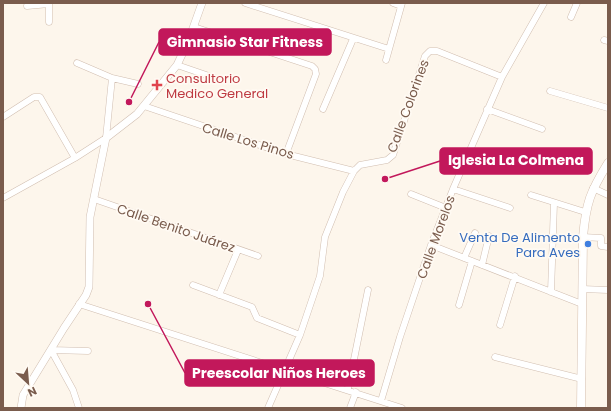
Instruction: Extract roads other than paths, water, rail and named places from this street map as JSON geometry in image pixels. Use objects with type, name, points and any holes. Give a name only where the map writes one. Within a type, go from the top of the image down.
[{"type":"main road","points":[[581,408],[583,238],[585,212],[593,188],[608,163]]},
{"type":"street","points":[[3,198],[75,158],[106,138],[144,106],[177,65],[194,27],[202,3]]},
{"type":"street","points":[[244,3],[353,39],[389,49]]},
{"type":"street","points":[[386,60],[402,5],[393,3]]},
{"type":"street","name":"Calle Morelos","points":[[381,401],[400,337],[453,189],[502,77],[544,3]]},
{"type":"street","points":[[571,17],[576,3]]},
{"type":"street","points":[[27,6],[49,4],[49,22]]},
{"type":"street","points":[[194,27],[312,66],[315,69],[316,74],[286,154]]},
{"type":"street","points":[[323,109],[353,39]]},
{"type":"street","name":"Calle Colorines","points":[[354,171],[360,165],[387,160],[393,155],[413,97],[421,64],[430,51],[437,51],[502,77]]},
{"type":"street","points":[[77,63],[112,78],[138,84]]},
{"type":"street","points":[[177,65],[215,78]]},
{"type":"street","points":[[21,408],[23,396],[86,295],[89,287],[89,230],[106,138],[112,78]]},
{"type":"street","points":[[550,91],[608,108]]},
{"type":"street","points":[[3,117],[34,97],[40,97],[75,158]]},
{"type":"street","name":"Calle Los Pinos","points":[[144,106],[286,154],[354,171]]},
{"type":"street","points":[[488,109],[542,129]]},
{"type":"street","points":[[268,408],[300,335],[320,276],[325,237],[343,192],[354,171]]},
{"type":"street","points":[[593,188],[608,194]]},
{"type":"street","points":[[453,189],[510,208]]},
{"type":"street","points":[[412,194],[446,208]]},
{"type":"street","points":[[531,196],[585,212]]},
{"type":"street","name":"Calle Benito Juárez","points":[[94,199],[258,256]]},
{"type":"street","points":[[551,292],[554,203]]},
{"type":"street","points":[[464,258],[475,233]]},
{"type":"street","points":[[482,265],[490,236]]},
{"type":"street","points":[[583,238],[601,238],[601,246],[608,247]]},
{"type":"street","points":[[432,245],[482,265],[515,276],[582,304]]},
{"type":"street","points":[[218,295],[238,250]]},
{"type":"street","points":[[459,305],[472,261]]},
{"type":"street","points":[[500,325],[515,276]]},
{"type":"street","points":[[193,285],[252,307],[257,318],[300,335]]},
{"type":"street","points":[[582,288],[608,290]]},
{"type":"street","points":[[348,390],[368,290]]},
{"type":"street","points":[[79,304],[402,408]]},
{"type":"street","points":[[51,350],[88,351]]},
{"type":"street","points":[[51,350],[73,390],[79,408]]},
{"type":"street","points":[[495,357],[582,379]]},
{"type":"street","points":[[350,408],[356,392]]},
{"type":"place","name":"Consultorio Medico General","points":[[157,85]]},
{"type":"place","name":"Gimnasio Star Fitness","points":[[129,102]]},
{"type":"place","name":"Iglesia La Colmena","points":[[385,179]]},
{"type":"place","name":"Venta De Alimento Para Aves","points":[[588,244]]},
{"type":"place","name":"Preescolar Niños Heroes","points":[[148,304]]}]
